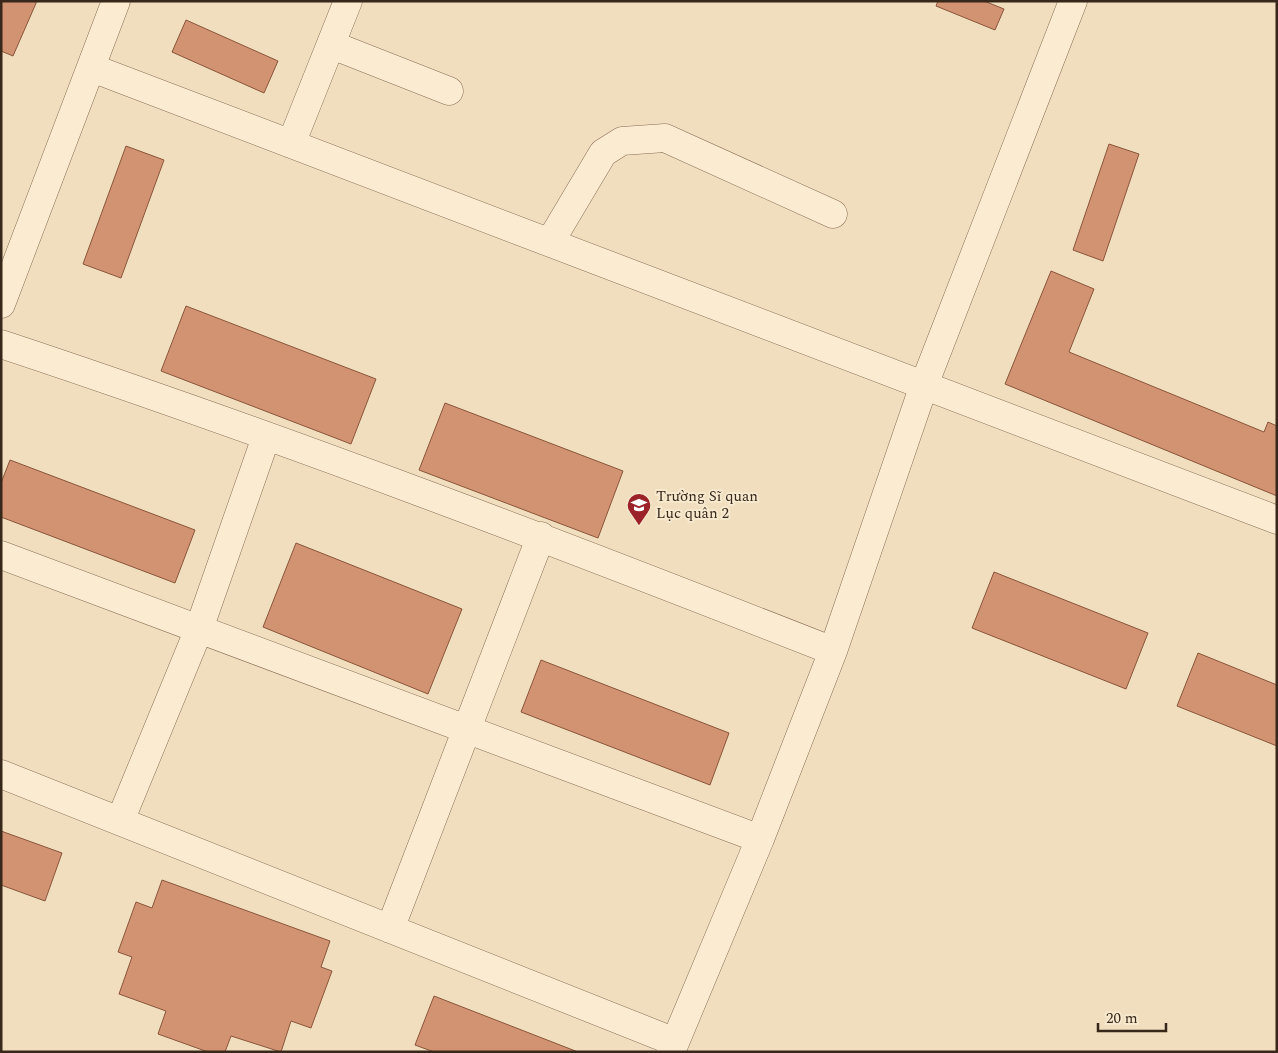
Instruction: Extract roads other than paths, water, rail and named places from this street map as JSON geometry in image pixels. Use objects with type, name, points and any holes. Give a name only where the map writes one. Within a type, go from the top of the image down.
[{"type":"street","points":[[1,304],[116,1]]},
{"type":"street","points":[[291,144],[348,1]]},
{"type":"street","points":[[1,774],[390,929],[673,1047],[760,839],[833,651],[924,385],[1073,1]]},
{"type":"street","points":[[332,45],[449,91]]},
{"type":"street","points":[[92,68],[1277,520]]},
{"type":"street","points":[[550,242],[603,153],[622,141],[664,138],[833,214]]},
{"type":"street","points":[[1,344],[150,394],[541,536],[833,651]]},
{"type":"street","points":[[120,821],[199,629],[266,437]]},
{"type":"street","points":[[390,929],[465,729],[541,536]]},
{"type":"street","points":[[1,555],[760,839]]},
{"type":"place","name":"Trường Sĩ quan Lục quân 2","points":[[639,526]]}]
